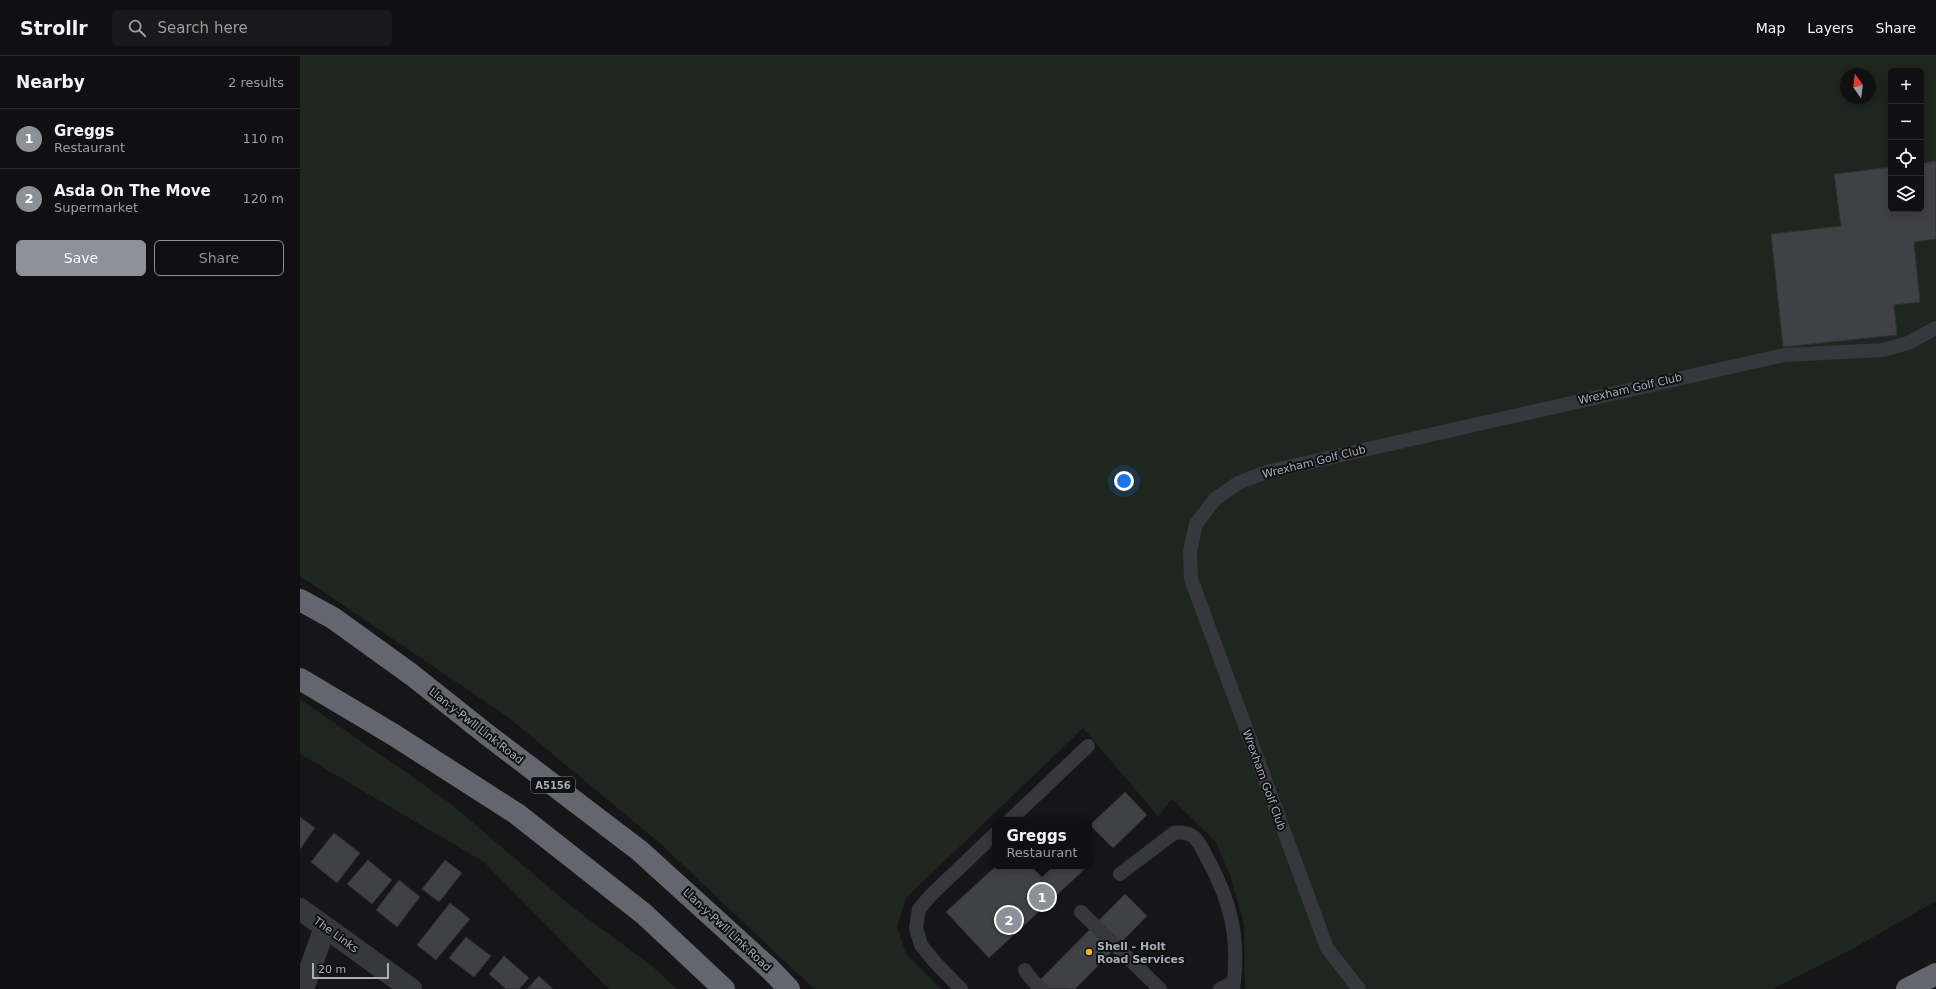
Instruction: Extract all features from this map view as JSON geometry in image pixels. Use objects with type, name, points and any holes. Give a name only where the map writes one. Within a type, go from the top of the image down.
[{"type":"highway","name":"Llan-y-Pwll Link Road","points":[[300,600],[333,618],[412,675],[485,734],[640,851],[770,969],[789,989]]},
{"type":"highway","points":[[300,678],[394,735],[517,814],[644,914],[724,989]]},
{"type":"highway","points":[[1907,989],[1936,974]]},
{"type":"street","name":"The Links","points":[[300,909],[411,989]]},
{"type":"street","points":[[303,989],[325,927]]},
{"type":"lane","name":"Wrexham Golf Club","points":[[1359,989],[1327,948],[1191,579],[1190,552],[1196,524],[1215,499],[1238,482],[1266,472],[1768,358],[1784,355],[1883,350],[1908,343],[1936,328]]},
{"type":"lane","points":[[1013,817],[1088,746]]},
{"type":"lane","points":[[1120,874],[1174,833],[1183,832],[1192,835],[1198,842],[1220,880],[1227,899],[1234,939],[1234,985],[1220,989]]},
{"type":"lane","points":[[961,989],[933,960],[921,945],[916,928],[919,910],[931,895],[992,837]]},
{"type":"lane","points":[[1081,912],[1160,989]]},
{"type":"lane","points":[[1025,970],[1028,976],[1041,989]]},
{"type":"shaded area","points":[[300,56],[1936,56],[1936,901],[1854,948],[1773,989],[1245,989],[1244,924],[1230,875],[1215,841],[1172,799],[1158,816],[1083,728],[906,898],[897,927],[906,954],[941,989],[814,989],[662,845],[508,717],[300,576]]},
{"type":"shaded area","points":[[300,699],[450,803],[572,907],[652,966],[676,989],[609,989],[484,862],[300,754]]},
{"type":"building","points":[[1936,161],[1936,239],[1914,242],[1920,302],[1894,305],[1897,335],[1783,347],[1771,234],[1841,226],[1834,174],[1888,167],[1888,212],[1924,212],[1924,163]]},
{"type":"building","points":[[1125,792],[1147,815],[1113,848],[1092,827],[1092,823]]},
{"type":"building","points":[[300,817],[315,828],[300,849]]},
{"type":"building","points":[[334,833],[360,853],[337,883],[311,862]]},
{"type":"building","points":[[368,860],[392,880],[372,904],[347,884]]},
{"type":"building","points":[[445,860],[462,873],[439,902],[422,889]]},
{"type":"building","points":[[993,869],[1085,869],[989,958],[946,912]]},
{"type":"building","points":[[399,880],[420,897],[397,927],[376,910]]},
{"type":"building","name":"Shell - Holt Road Services","points":[[1125,894],[1147,916],[1075,989],[1032,988]]},
{"type":"building","points":[[450,903],[470,919],[436,960],[417,945]]},
{"type":"building","points":[[466,937],[491,956],[474,977],[449,958]]},
{"type":"building","points":[[504,956],[529,978],[519,989],[506,989],[489,974]]},
{"type":"building","points":[[539,976],[553,989],[527,989]]},
{"type":"place","name":"Greggs","points":[[1042,897]]},
{"type":"place","name":"Asda On The Move","points":[[1009,920]]},
{"type":"place","name":"Shell - Holt Road Services","points":[[1089,952]]}]
